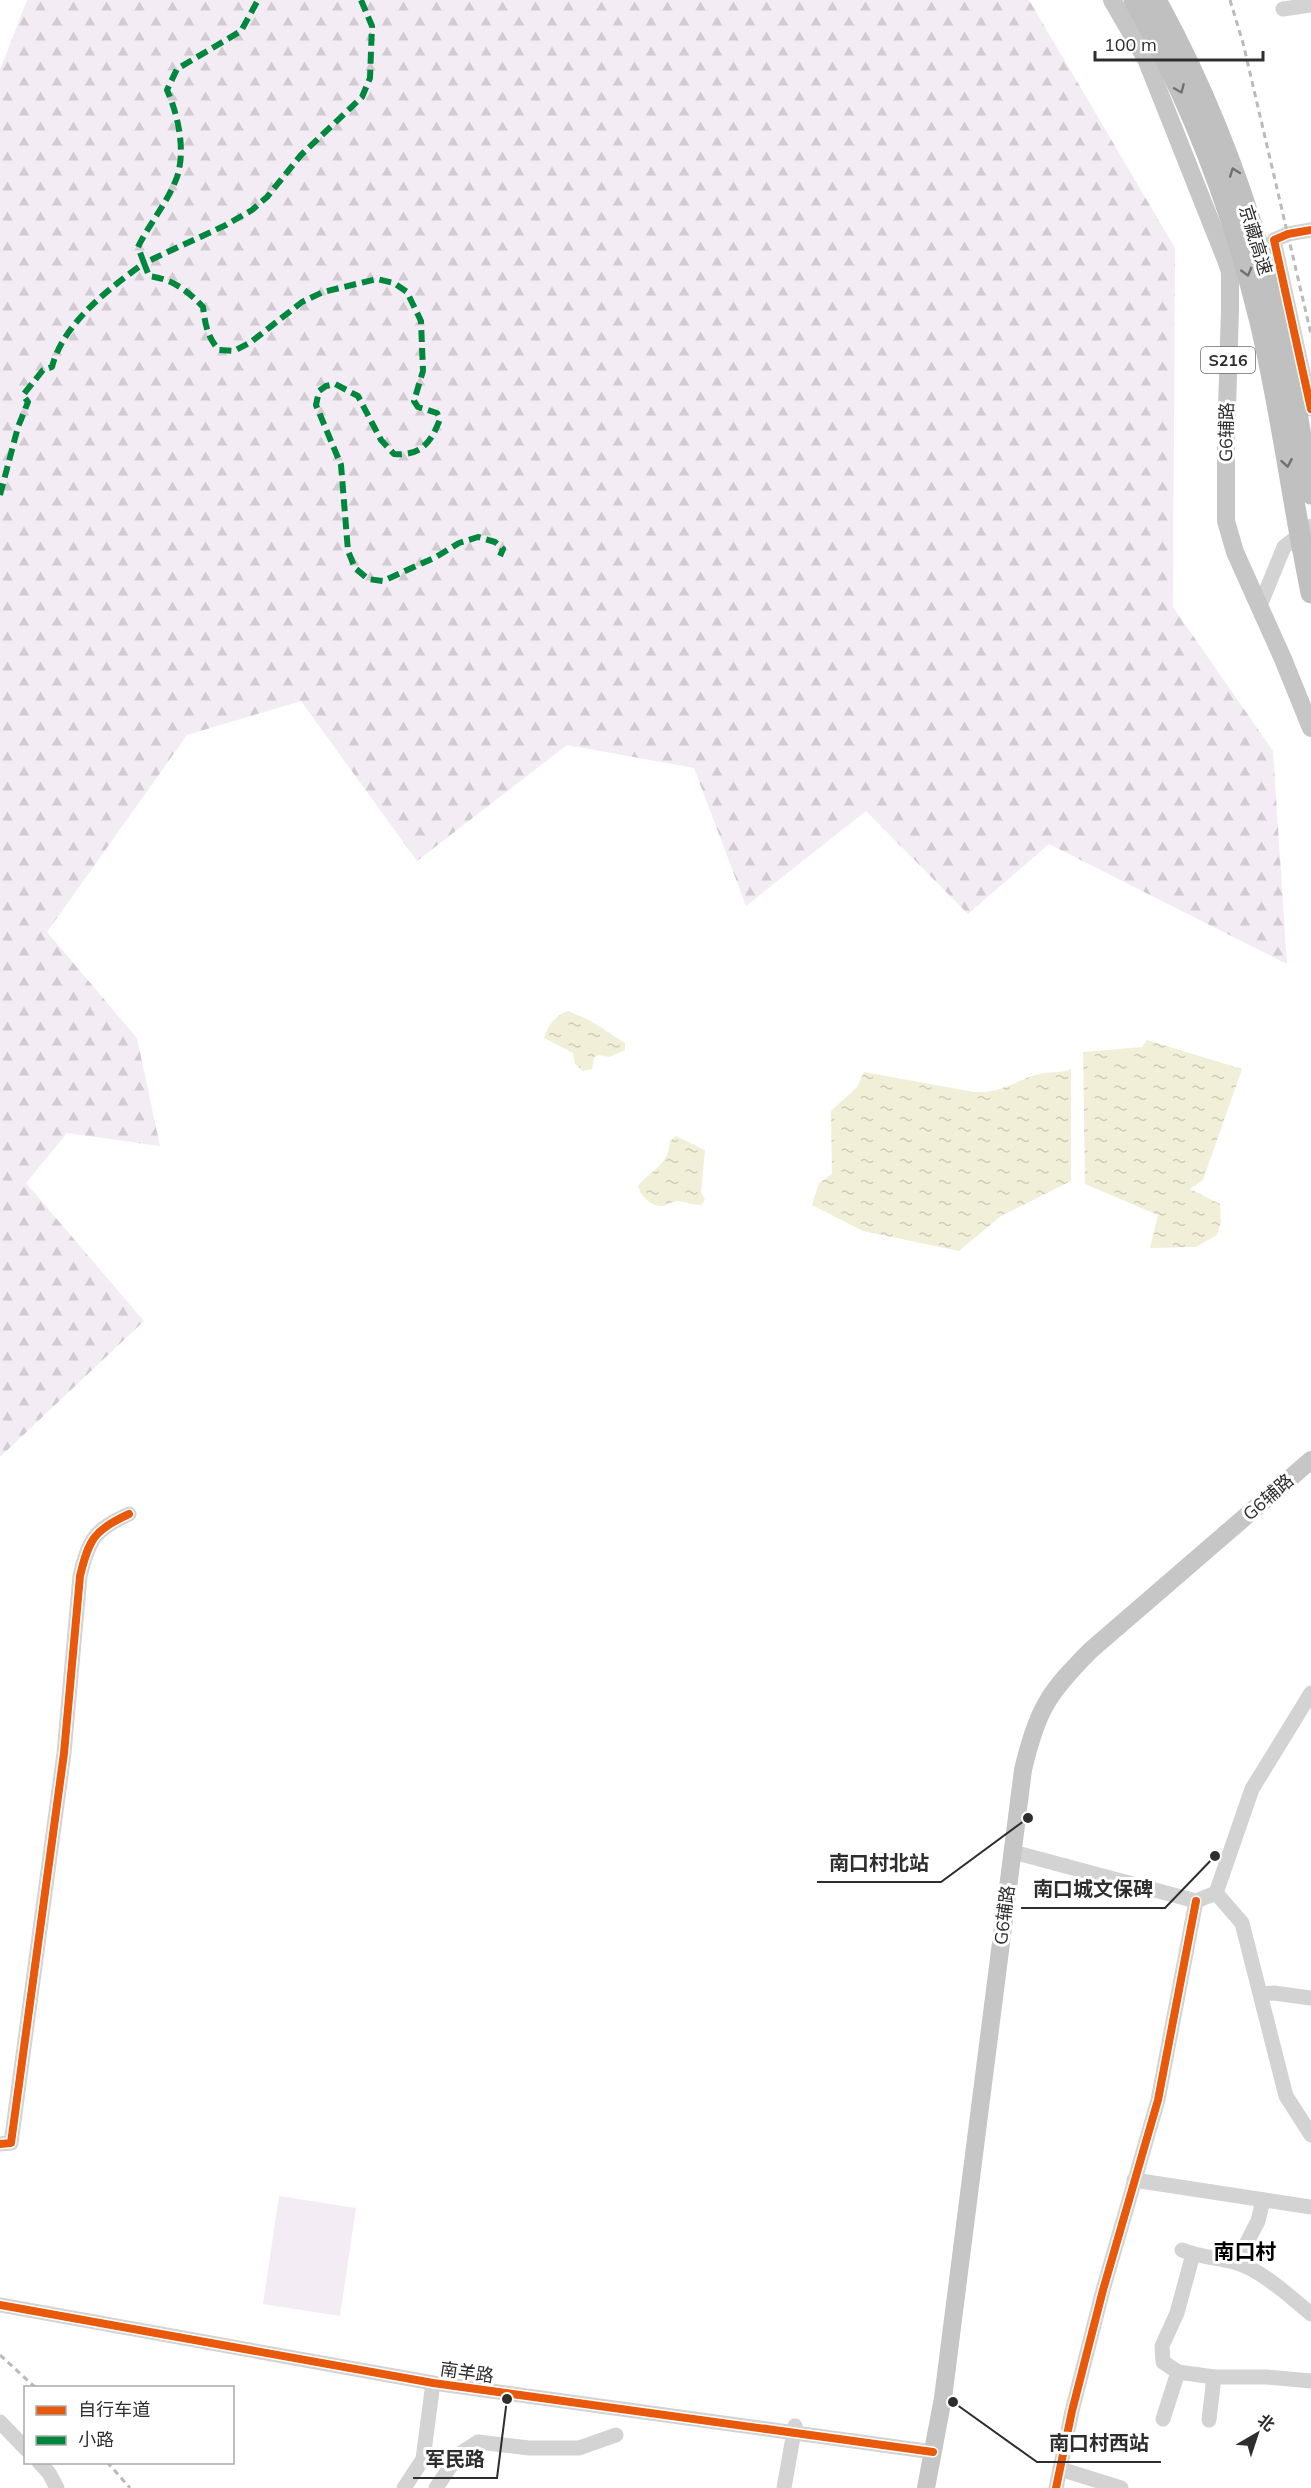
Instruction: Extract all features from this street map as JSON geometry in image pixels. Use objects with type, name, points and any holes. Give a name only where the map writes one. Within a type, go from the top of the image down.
[{"type":"highway","points":[[1134,0],[1165,54],[1182,93],[1242,255],[1260,323],[1304,525],[1302,546],[1311,593]]},
{"type":"highway","name":"京藏高速","points":[[1156,0],[1181,45],[1208,105],[1259,247],[1279,321],[1311,494]]},
{"type":"main road","name":"G6辅路","points":[[1112,0],[1146,59],[1165,102],[1230,272],[1226,521],[1235,552],[1284,659],[1311,728]]},
{"type":"main road","name":"G6辅路","points":[[926,2488],[943,2398],[1023,1770],[1038,1715],[1049,1695],[1091,1650],[1311,1460]]},
{"type":"street","points":[[1283,9],[1311,5]]},
{"type":"street","points":[[1311,230],[1287,234],[1274,240],[1311,409]]},
{"type":"street","points":[[1259,608],[1284,547],[1304,525]]},
{"type":"street","points":[[0,2144],[11,2143],[64,1753],[80,1576],[87,1548],[106,1525],[129,1514]]},
{"type":"street","points":[[1012,1852],[1196,1902],[1216,1893],[1252,1789],[1311,1693]]},
{"type":"street","points":[[1216,1893],[1242,1923],[1286,2096],[1311,2135]]},
{"type":"street","points":[[1056,2488],[1072,2411],[1134,2180],[1158,2100],[1196,1902]]},
{"type":"street","points":[[1261,1994],[1274,1993],[1311,1998]]},
{"type":"street","points":[[1134,2180],[1311,2207]]},
{"type":"street","points":[[1240,2263],[1241,2254],[1258,2222],[1263,2200]]},
{"type":"street","points":[[1311,2314],[1290,2295],[1240,2263],[1187,2252],[1177,2313],[1162,2346],[1163,2362],[1178,2372],[1214,2377],[1267,2377],[1311,2381]]},
{"type":"street","name":"南羊路","points":[[0,2305],[434,2383],[794,2430],[933,2452]]},
{"type":"street","points":[[1163,2419],[1178,2372]]},
{"type":"street","points":[[1209,2420],[1214,2377]]},
{"type":"street","points":[[404,2488],[423,2459],[434,2383]]},
{"type":"street","points":[[0,2422],[24,2447]]},
{"type":"street","points":[[784,2488],[794,2430]]},
{"type":"street","points":[[436,2488],[458,2455],[478,2442],[529,2448],[579,2448],[616,2435]]},
{"type":"street","points":[[40,2464],[49,2473],[57,2488]]},
{"type":"street","points":[[1060,2469],[1121,2488]]},
{"type":"green space","points":[[27,0],[1029,0],[1175,248],[1173,607],[1273,751],[1287,964],[1049,844],[968,914],[866,811],[746,906],[694,768],[567,745],[417,861],[301,701],[187,735],[47,932],[137,1038],[160,1146],[67,1133],[26,1183],[144,1321],[0,1457],[0,70]]},
{"type":"green space","points":[[279,2196],[356,2208],[340,2316],[263,2304]]},
{"type":"water","points":[[568,1011],[589,1020],[625,1043],[625,1050],[609,1057],[599,1055],[594,1057],[592,1069],[583,1071],[575,1064],[573,1053],[544,1038],[553,1022]]},
{"type":"water","points":[[1147,1040],[1242,1069],[1203,1180],[1190,1189],[1220,1204],[1221,1222],[1217,1235],[1196,1247],[1150,1248],[1158,1215],[1085,1184],[1083,1052],[1142,1047]]},
{"type":"water","points":[[1071,1069],[1071,1181],[1001,1216],[959,1251],[863,1231],[812,1205],[819,1183],[832,1174],[831,1111],[857,1087],[864,1072],[985,1092],[1043,1073]]},
{"type":"water","points":[[676,1136],[705,1150],[701,1192],[705,1200],[701,1205],[677,1201],[659,1206],[651,1203],[639,1190],[638,1186],[663,1161],[670,1141]]},
{"type":"railway","points":[[1230,0],[1243,43],[1311,334]]},
{"type":"railway","points":[[0,2355],[34,2386]]},
{"type":"railway","points":[[109,2464],[130,2488]]},
{"type":"marked path","points":[[0,495],[18,427],[28,402],[23,395],[43,370],[52,367],[66,336],[77,321],[103,295],[144,263],[138,247],[169,195],[180,167],[180,133],[167,90],[177,69],[241,31],[258,0]]},
{"type":"marked path","points":[[361,0],[372,26],[370,78],[362,97],[301,155],[267,197],[252,210],[226,225],[144,263],[149,276],[179,286],[203,307],[209,335],[219,350],[234,351],[251,342],[302,302],[323,292],[377,279],[394,283],[407,292],[421,321],[423,371],[414,401],[418,407],[437,413],[440,419],[429,441],[411,453],[394,454],[381,440],[358,396],[335,384],[319,391],[316,405],[341,465],[348,551],[355,568],[368,579],[383,581],[436,557],[459,543],[478,537],[495,542],[503,549],[500,556]]},
{"type":"cycle path","points":[[1311,230],[1288,234],[1274,240],[1311,409]]},
{"type":"cycle path","points":[[0,2144],[11,2143],[64,1753],[80,1576],[90,1544],[95,1537],[108,1525],[129,1514]]},
{"type":"cycle path","points":[[1056,2488],[1072,2411],[1103,2290],[1158,2100],[1196,1901]]},
{"type":"cycle path","points":[[0,2305],[433,2383],[933,2452]]},
{"type":"place","name":"南口村北站","points":[[1028,1818]]},
{"type":"place","name":"南口城文保碑","points":[[1215,1856]]},
{"type":"place","name":"军民路","points":[[507,2399]]},
{"type":"place","name":"南口村西站","points":[[953,2402]]},
{"type":"district","name":"南口村","points":[[1245,2251]]}]
